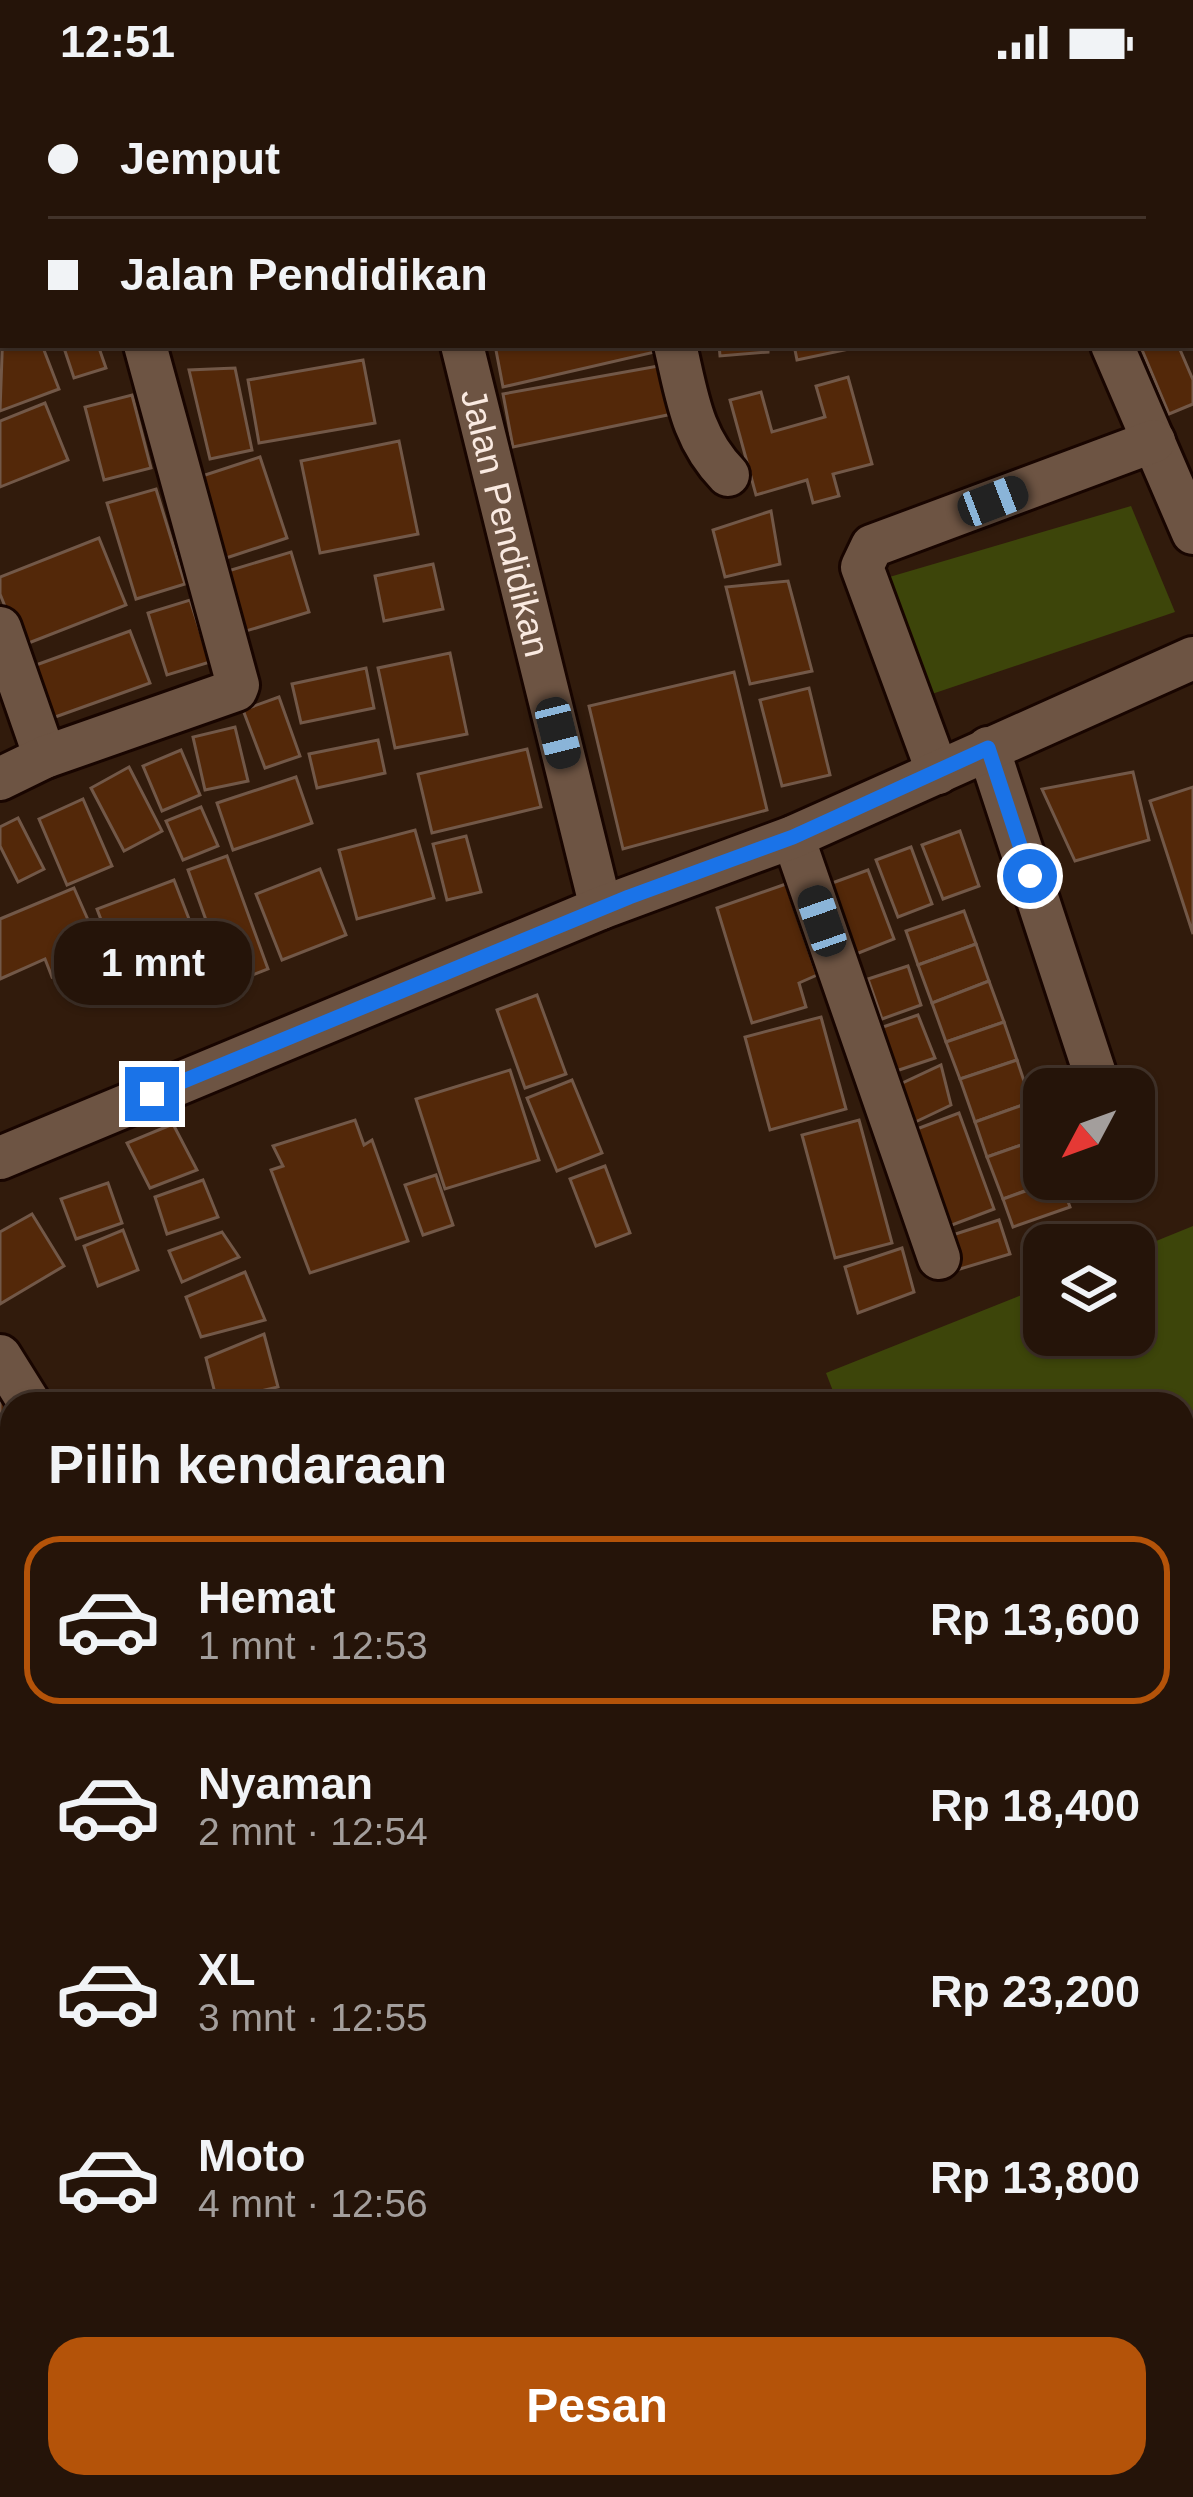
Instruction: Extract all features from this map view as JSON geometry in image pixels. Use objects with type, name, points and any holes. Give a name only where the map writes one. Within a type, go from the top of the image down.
[{"type":"street","points":[[0,779],[45,757],[236,690],[174,440],[146,348]]},
{"type":"street","name":"Jalan Pendidikan","points":[[463,348],[601,908]]},
{"type":"street","points":[[676,348],[702,445],[728,475]]},
{"type":"street","points":[[1113,348],[1193,533]]},
{"type":"street","points":[[938,773],[862,567],[869,550],[1154,441]]},
{"type":"street","points":[[0,628],[45,757]]},
{"type":"street","points":[[0,1158],[601,908],[793,837],[1193,658]]},
{"type":"street","points":[[988,748],[1093,1068]]},
{"type":"street","points":[[793,837],[939,1258]]},
{"type":"street","points":[[0,1356],[22,1392]]},
{"type":"green space","points":[[1131,506],[1175,612],[926,696],[886,578]]},
{"type":"green space","points":[[1193,1226],[1193,1392],[833,1392],[826,1373],[1023,1294],[1023,1356],[1155,1356],[1155,1241]]},
{"type":"building","points":[[2,348],[43,348],[59,389],[0,411]]},
{"type":"building","points":[[64,348],[99,348],[106,368],[74,378]]},
{"type":"building","points":[[496,348],[654,348],[655,352],[503,387]]},
{"type":"building","points":[[719,348],[768,348],[768,352],[720,356]]},
{"type":"building","points":[[795,348],[854,348],[797,360]]},
{"type":"building","points":[[1141,348],[1179,348],[1193,380],[1193,404],[1169,414]]},
{"type":"building","points":[[363,360],[375,423],[259,443],[248,380]]},
{"type":"building","points":[[664,365],[677,413],[513,447],[503,394]]},
{"type":"building","points":[[235,368],[252,450],[210,459],[189,370]]},
{"type":"building","points":[[848,377],[872,464],[833,474],[839,496],[813,503],[807,480],[756,495],[730,400],[761,392],[772,432],[825,417],[816,386]]},
{"type":"building","points":[[132,395],[151,468],[104,480],[85,407]]},
{"type":"building","points":[[45,403],[68,460],[0,487],[0,421]]},
{"type":"building","points":[[399,441],[418,534],[320,553],[301,461]]},
{"type":"building","points":[[260,457],[287,538],[226,558],[199,477]]},
{"type":"building","points":[[156,489],[185,584],[136,599],[107,503]]},
{"type":"building","points":[[771,511],[780,564],[725,577],[713,530]]},
{"type":"building","points":[[99,538],[126,605],[21,646],[0,594],[0,577]]},
{"type":"building","points":[[291,552],[309,612],[246,631],[228,571]]},
{"type":"building","points":[[433,564],[443,609],[384,621],[375,576]]},
{"type":"building","points":[[788,581],[812,671],[750,684],[726,587]]},
{"type":"building","points":[[190,600],[210,662],[167,675],[148,613]]},
{"type":"building","points":[[130,631],[150,683],[44,721],[25,669]]},
{"type":"building","points":[[450,653],[467,734],[395,748],[378,668]]},
{"type":"building","points":[[366,668],[374,708],[301,723],[292,684]]},
{"type":"building","points":[[734,672],[767,810],[623,849],[589,706]]},
{"type":"building","points":[[809,688],[830,775],[782,786],[760,700]]},
{"type":"building","points":[[279,697],[300,756],[265,768],[243,710]]},
{"type":"building","points":[[235,727],[248,781],[205,790],[193,737]]},
{"type":"building","points":[[378,740],[385,773],[317,788],[309,754]]},
{"type":"building","points":[[527,749],[541,807],[432,833],[418,774]]},
{"type":"building","points":[[181,750],[200,795],[162,811],[143,766]]},
{"type":"building","points":[[129,767],[162,831],[124,851],[91,788]]},
{"type":"building","points":[[1133,772],[1149,840],[1075,861],[1042,789]]},
{"type":"building","points":[[296,777],[312,823],[233,850],[217,803]]},
{"type":"building","points":[[1193,787],[1193,934],[1150,801]]},
{"type":"building","points":[[83,799],[112,866],[67,885],[39,819]]},
{"type":"building","points":[[201,807],[218,846],[183,860],[166,821]]},
{"type":"building","points":[[18,818],[44,869],[18,882],[0,846],[0,827]]},
{"type":"building","points":[[415,830],[434,898],[357,919],[339,850]]},
{"type":"building","points":[[960,831],[979,886],[943,899],[922,845]]},
{"type":"building","points":[[466,836],[481,892],[447,900],[433,844]]},
{"type":"building","points":[[911,847],[932,904],[898,917],[876,860]]},
{"type":"building","points":[[227,856],[268,969],[229,984],[188,870]]},
{"type":"building","points":[[320,869],[346,935],[282,960],[256,894]]},
{"type":"building","points":[[868,870],[894,939],[851,956],[824,886]]},
{"type":"building","points":[[174,880],[211,976],[133,1004],[97,909]]},
{"type":"building","points":[[786,884],[817,975],[799,983],[806,1007],[752,1023],[717,908]]},
{"type":"building","points":[[74,888],[103,954],[52,977],[45,959],[0,979],[0,919]]},
{"type":"building","points":[[964,911],[976,944],[918,965],[906,931]]},
{"type":"building","points":[[976,944],[989,981],[932,1003],[918,965]]},
{"type":"building","points":[[908,966],[921,1005],[882,1019],[868,979]]},
{"type":"building","points":[[989,981],[1004,1022],[946,1042],[932,1003]]},
{"type":"building","points":[[537,995],[566,1074],[525,1088],[497,1010]]},
{"type":"building","points":[[918,1015],[935,1058],[896,1071],[880,1028]]},
{"type":"building","points":[[821,1017],[846,1109],[770,1130],[745,1037]]},
{"type":"building","points":[[1004,1022],[1017,1060],[960,1079],[946,1042]]},
{"type":"building","points":[[1017,1060],[1023,1105],[975,1122],[960,1079]]},
{"type":"building","points":[[941,1065],[951,1105],[911,1124],[894,1087]]},
{"type":"building","points":[[510,1070],[539,1160],[445,1189],[416,1099]]},
{"type":"building","points":[[572,1080],[602,1153],[557,1171],[527,1098]]},
{"type":"building","points":[[1023,1105],[1023,1144],[987,1157],[975,1122]]},
{"type":"building","points":[[959,1113],[994,1209],[944,1228],[909,1132]]},
{"type":"building","points":[[355,1120],[364,1145],[372,1140],[408,1241],[310,1273],[271,1170],[283,1166],[273,1146]]},
{"type":"building","points":[[859,1120],[892,1243],[835,1258],[802,1135]]},
{"type":"building","points":[[173,1124],[197,1170],[150,1188],[127,1143]]},
{"type":"building","points":[[1023,1144],[1023,1192],[1003,1199],[987,1157]]},
{"type":"building","points":[[605,1166],[630,1233],[596,1246],[570,1179]]},
{"type":"building","points":[[436,1175],[453,1225],[423,1235],[405,1185]]},
{"type":"building","points":[[203,1180],[218,1217],[167,1234],[155,1197]]},
{"type":"building","points":[[108,1183],[122,1223],[76,1239],[61,1199]]},
{"type":"building","points":[[1023,1192],[1023,1200],[1068,1200],[1070,1207],[1013,1227],[1003,1199]]},
{"type":"building","points":[[32,1214],[64,1266],[0,1304],[0,1232]]},
{"type":"building","points":[[999,1220],[1010,1254],[950,1272],[940,1239]]},
{"type":"building","points":[[123,1230],[138,1270],[98,1286],[84,1246]]},
{"type":"building","points":[[222,1232],[239,1257],[182,1282],[169,1251]]},
{"type":"building","points":[[902,1248],[914,1292],[858,1313],[845,1267]]},
{"type":"building","points":[[245,1272],[265,1320],[201,1337],[186,1297]]},
{"type":"building","points":[[264,1334],[278,1387],[215,1392],[206,1358]]},
{"type":"route","points":[[152,1094],[629,897],[793,837],[988,748],[1030,876]]}]
